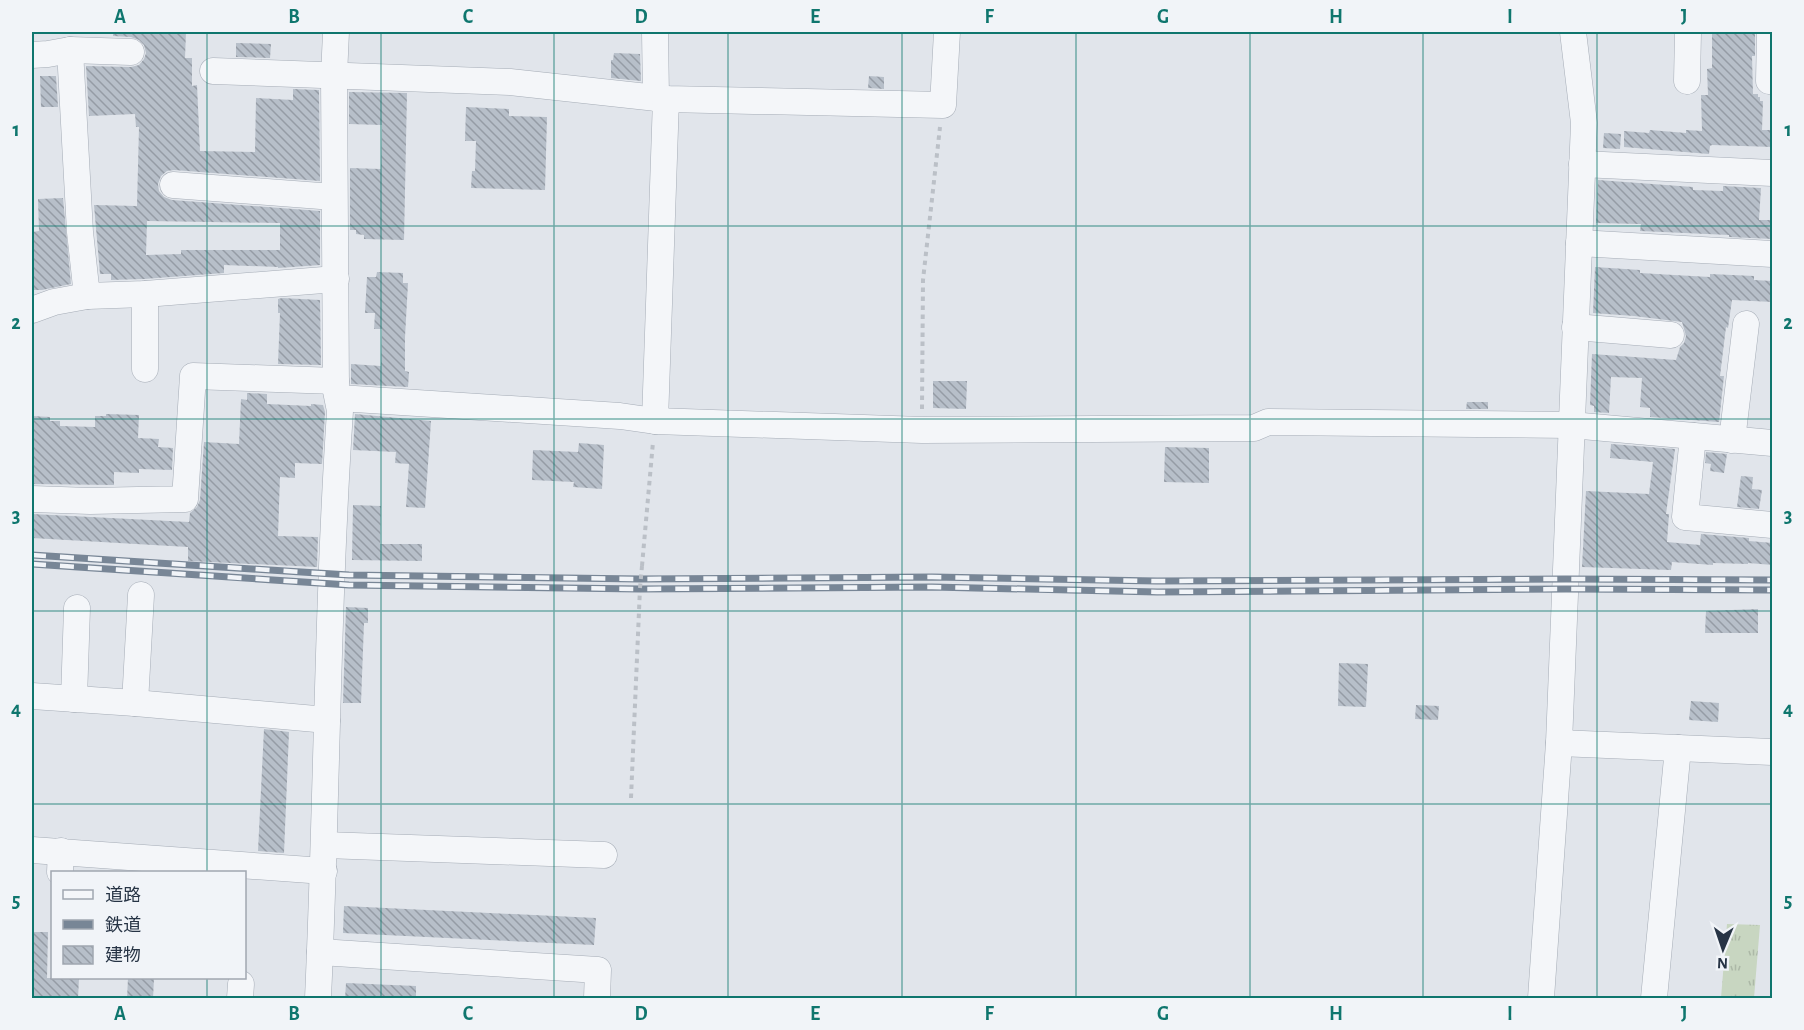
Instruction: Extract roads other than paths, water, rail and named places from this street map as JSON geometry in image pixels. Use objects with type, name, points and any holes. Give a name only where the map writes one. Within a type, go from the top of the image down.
[{"type":"street","points":[[318,999],[325,844],[331,573],[340,411],[337,389],[334,196],[336,32]]},
{"type":"street","points":[[655,32],[661,98],[655,421]]},
{"type":"street","points":[[213,70],[510,82],[661,98],[943,105],[947,32]]},
{"type":"street","points":[[1541,999],[1559,743],[1584,123],[1573,32]]},
{"type":"street","points":[[1687,81],[1688,32]]},
{"type":"street","points":[[1769,81],[1770,32]]},
{"type":"street","points":[[32,54],[70,50],[131,52]]},
{"type":"street","points":[[70,50],[80,232],[87,296]]},
{"type":"street","points":[[1582,164],[1773,173]]},
{"type":"street","points":[[172,185],[334,196]]},
{"type":"street","points":[[1579,243],[1773,254]]},
{"type":"street","points":[[32,310],[54,302],[87,296],[145,294],[336,279]]},
{"type":"street","points":[[144,369],[145,294]]},
{"type":"street","points":[[1732,440],[1746,324]]},
{"type":"street","points":[[1575,327],[1671,335]]},
{"type":"street","points":[[32,499],[90,501],[185,499],[193,376],[655,421],[922,430],[1254,428],[1268,422],[1571,425],[1773,443]]},
{"type":"street","points":[[1693,436],[1685,517],[1773,525]]},
{"type":"street","points":[[135,703],[141,596]]},
{"type":"street","points":[[74,699],[76,608]]},
{"type":"street","points":[[32,696],[327,720]]},
{"type":"street","points":[[1559,743],[1773,752]]},
{"type":"street","points":[[1654,999],[1678,748]]},
{"type":"street","points":[[325,844],[604,855]]},
{"type":"street","points":[[32,850],[61,862],[324,871]]},
{"type":"street","points":[[320,952],[598,970],[597,999]]},
{"type":"railway","points":[[32,555],[349,575],[640,579],[932,577],[1157,581],[1772,580]]},
{"type":"railway","points":[[32,564],[349,585],[640,589],[932,587],[1157,592],[1772,590]]}]
